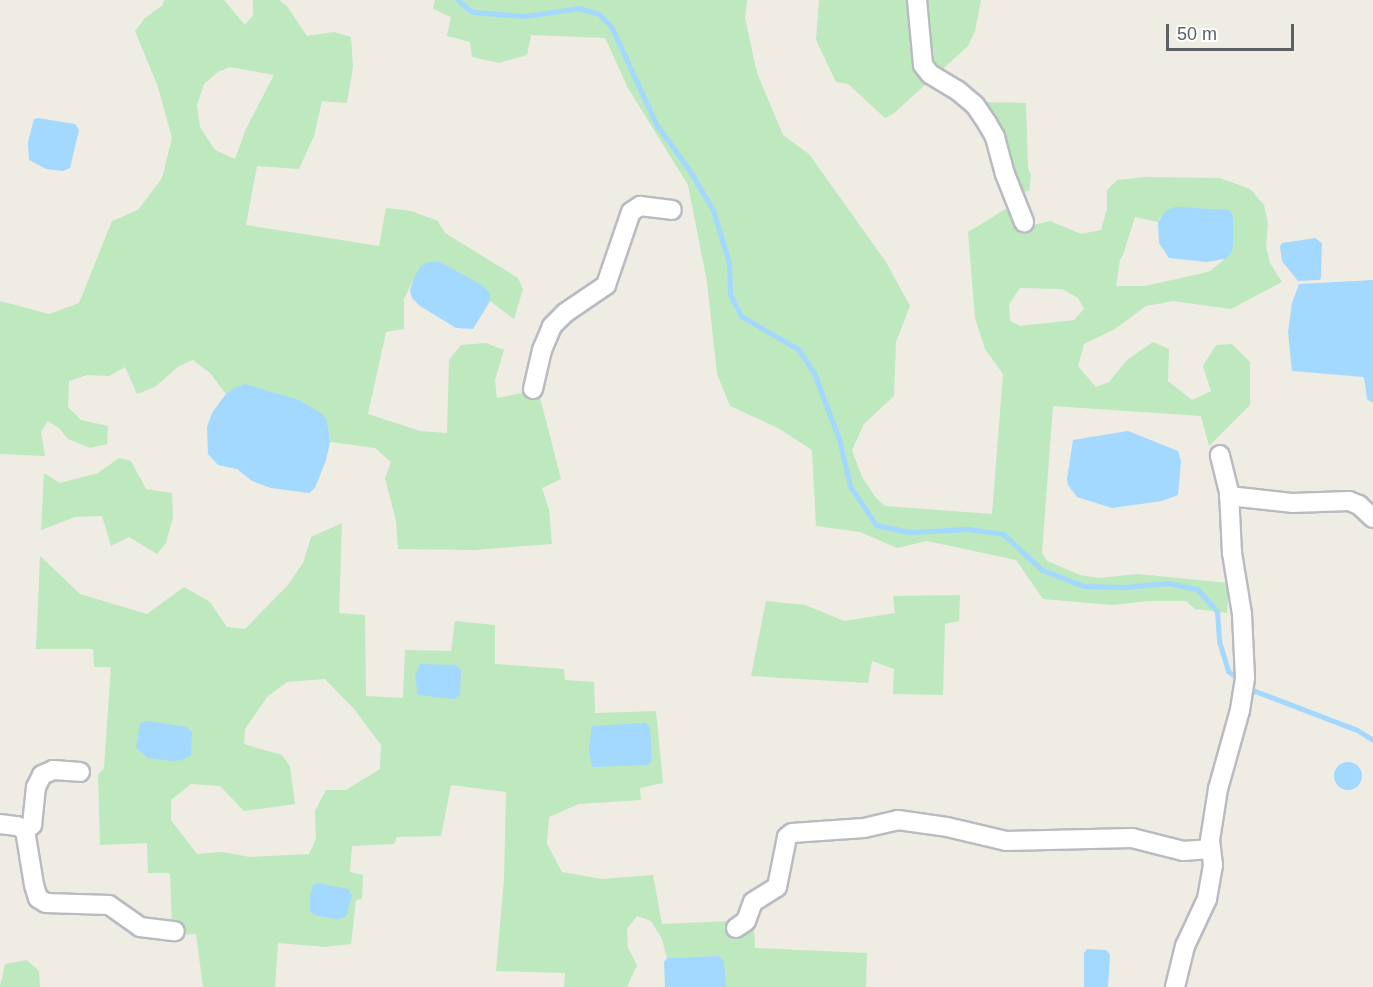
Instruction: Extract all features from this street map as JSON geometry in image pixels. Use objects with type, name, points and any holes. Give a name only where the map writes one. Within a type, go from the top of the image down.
[{"type":"street","points":[[917,0],[923,64],[930,74],[957,90],[975,105],[987,123],[998,146],[1005,174],[1024,222]]},
{"type":"street","points":[[533,389],[542,350],[552,326],[566,313],[606,285],[631,212],[640,206],[672,210]]},
{"type":"street","points":[[1175,987],[1185,946],[1207,899],[1213,865],[1210,849],[1218,789],[1240,710],[1245,678],[1242,614],[1232,553],[1229,496],[1220,455]]},
{"type":"street","points":[[1229,496],[1292,503],[1349,501],[1359,505],[1373,518]]},
{"type":"street","points":[[25,830],[32,825],[36,788],[42,775],[53,771],[80,772]]},
{"type":"street","points":[[736,928],[746,921],[753,902],[777,887],[787,837],[792,833],[864,828],[898,820],[947,827],[1006,841],[1120,841],[1132,838],[1183,851],[1198,852],[1210,849]]},
{"type":"street","points":[[0,824],[17,826],[25,830]]},
{"type":"street","points":[[25,830],[38,898],[46,903],[63,905],[109,905],[140,927],[175,931]]},
{"type":"green space","points":[[164,0],[224,0],[245,25],[253,15],[253,0],[279,0],[287,6],[307,36],[334,32],[351,37],[353,67],[347,103],[322,101],[314,136],[299,169],[257,166],[246,225],[379,246],[386,208],[411,211],[438,221],[445,233],[518,278],[523,289],[514,319],[490,301],[490,293],[440,262],[428,262],[414,278],[404,299],[404,329],[386,332],[368,414],[420,431],[447,433],[449,360],[461,345],[486,343],[504,350],[495,380],[497,398],[538,390],[561,479],[542,488],[549,509],[552,544],[473,550],[398,549],[396,521],[385,478],[391,462],[375,448],[330,442],[327,420],[234,388],[226,394],[210,373],[193,360],[179,366],[155,387],[137,394],[125,367],[109,376],[87,375],[69,381],[68,407],[81,420],[108,426],[107,444],[90,448],[68,439],[59,428],[48,421],[41,432],[45,456],[0,454],[0,301],[49,314],[79,303],[112,221],[138,210],[162,178],[172,138],[158,87],[135,31],[145,18],[163,5]],"holes":[[[230,67],[274,75],[246,129],[235,159],[215,150],[200,127],[197,105],[204,84],[218,72]]]},
{"type":"green space","points":[[435,0],[747,0],[745,18],[757,73],[783,135],[809,154],[886,262],[910,306],[896,342],[894,396],[864,424],[852,450],[862,477],[876,498],[885,506],[992,514],[1003,374],[985,349],[975,318],[968,232],[1009,207],[1014,222],[1025,227],[1050,221],[1081,234],[1101,230],[1107,209],[1107,190],[1117,180],[1145,177],[1220,178],[1250,189],[1264,205],[1268,224],[1266,246],[1270,263],[1282,282],[1231,309],[1173,301],[1146,306],[1115,329],[1084,344],[1078,366],[1096,387],[1109,382],[1127,360],[1153,342],[1169,349],[1168,381],[1192,400],[1211,391],[1203,366],[1216,345],[1232,344],[1250,362],[1250,405],[1209,446],[1201,416],[1053,406],[1042,553],[1047,561],[1080,575],[1099,578],[1138,574],[1229,583],[1227,613],[1195,609],[1186,601],[1148,601],[1113,605],[1043,599],[1016,560],[927,541],[897,548],[860,532],[816,526],[812,450],[778,428],[730,406],[717,374],[707,282],[688,185],[628,88],[605,38],[531,35],[527,55],[499,63],[472,57],[470,42],[447,36],[451,17],[433,9]],"holes":[[[1135,217],[1158,222],[1160,217],[1230,255],[1210,271],[1199,274],[1145,286],[1116,286],[1120,260]],[[1020,288],[1062,289],[1078,298],[1084,309],[1074,320],[1020,326],[1010,321],[1009,304]]]},
{"type":"green space","points":[[819,0],[981,0],[975,31],[968,46],[893,114],[885,118],[848,84],[836,82],[816,40]]},
{"type":"green space","points":[[982,102],[1026,103],[1028,169],[1031,175],[1029,191],[1017,192]]},
{"type":"green space","points":[[119,458],[131,461],[146,489],[172,493],[173,517],[166,543],[157,554],[129,537],[111,546],[102,516],[75,517],[41,530],[44,473],[60,483],[98,473]]},
{"type":"green space","points":[[342,523],[339,613],[365,615],[366,696],[403,698],[405,650],[451,651],[455,621],[495,625],[495,664],[564,669],[565,680],[594,682],[595,713],[656,711],[663,783],[640,788],[641,800],[579,804],[549,817],[547,844],[562,872],[602,879],[653,875],[662,924],[730,921],[754,928],[755,948],[867,953],[866,987],[726,987],[719,956],[667,958],[662,939],[651,921],[637,916],[627,929],[628,948],[637,965],[627,987],[564,987],[565,973],[496,971],[504,879],[506,792],[451,785],[441,836],[397,837],[394,844],[352,846],[350,872],[363,875],[362,899],[356,900],[351,944],[325,947],[278,943],[275,987],[203,987],[196,934],[178,935],[172,925],[170,873],[148,873],[147,843],[100,845],[98,775],[104,768],[111,667],[94,667],[93,649],[36,649],[40,556],[80,594],[147,614],[184,587],[210,602],[227,627],[245,629],[287,586],[303,563],[311,537]],"holes":[[[325,679],[354,709],[381,745],[380,769],[346,790],[326,790],[315,811],[316,839],[309,854],[250,857],[222,852],[197,854],[171,820],[171,800],[191,784],[220,786],[244,811],[295,804],[290,766],[282,755],[244,744],[245,729],[267,697],[287,682]]]},
{"type":"green space","points":[[960,595],[959,621],[945,624],[943,695],[893,694],[894,669],[872,661],[868,683],[751,676],[766,601],[805,605],[844,621],[895,613],[893,596]]},
{"type":"green space","points":[[27,960],[39,971],[40,987],[0,987],[5,964]]},
{"type":"water","points":[[34,119],[75,124],[79,130],[70,168],[63,171],[46,169],[29,160],[28,142]]},
{"type":"water","points":[[1175,207],[1229,210],[1233,216],[1233,247],[1230,255],[1225,259],[1206,262],[1169,258],[1159,243],[1158,222],[1166,211]]},
{"type":"water","points":[[1315,238],[1322,243],[1320,280],[1298,281],[1282,261],[1280,247],[1282,243]]},
{"type":"water","points":[[428,262],[440,262],[482,285],[490,293],[490,301],[473,329],[456,328],[420,306],[412,298],[410,290],[414,278],[421,266]]},
{"type":"water","points":[[1373,280],[1373,402],[1371,402],[1367,399],[1364,377],[1292,371],[1288,332],[1292,303],[1299,284]]},
{"type":"water","points":[[245,384],[299,400],[321,413],[327,420],[330,442],[326,460],[315,488],[309,493],[271,488],[252,481],[237,469],[218,465],[208,454],[207,427],[212,413],[226,394]]},
{"type":"water","points":[[1128,431],[1178,451],[1181,461],[1178,495],[1162,501],[1112,508],[1077,497],[1068,485],[1067,479],[1073,440]]},
{"type":"water","points":[[420,664],[456,665],[461,670],[460,695],[454,699],[418,695],[415,676]]},
{"type":"water","points":[[146,721],[187,727],[192,732],[191,755],[182,760],[172,761],[148,758],[136,748],[140,723]]},
{"type":"water","points":[[646,723],[650,728],[652,761],[648,765],[592,767],[589,750],[592,726]]},
{"type":"water","points":[[1348,762],[1358,766],[1362,776],[1358,786],[1348,790],[1338,786],[1334,776],[1338,766]]},
{"type":"water","points":[[317,883],[348,889],[352,896],[346,917],[336,919],[314,915],[310,911],[310,896],[313,885]]},
{"type":"water","points":[[1087,949],[1106,950],[1110,954],[1108,987],[1084,987],[1084,953]]},
{"type":"water","points":[[719,956],[724,961],[726,987],[665,987],[664,962],[667,958]]},
{"type":"waterway","points":[[458,0],[472,12],[525,16],[579,8],[599,14],[612,28],[656,124],[690,171],[713,210],[729,263],[730,294],[741,316],[798,349],[814,373],[839,439],[850,486],[876,525],[910,532],[968,529],[1003,534],[1042,570],[1084,586],[1125,587],[1168,583],[1197,589],[1217,611],[1219,641],[1228,671],[1255,691],[1357,730],[1373,740]]}]
